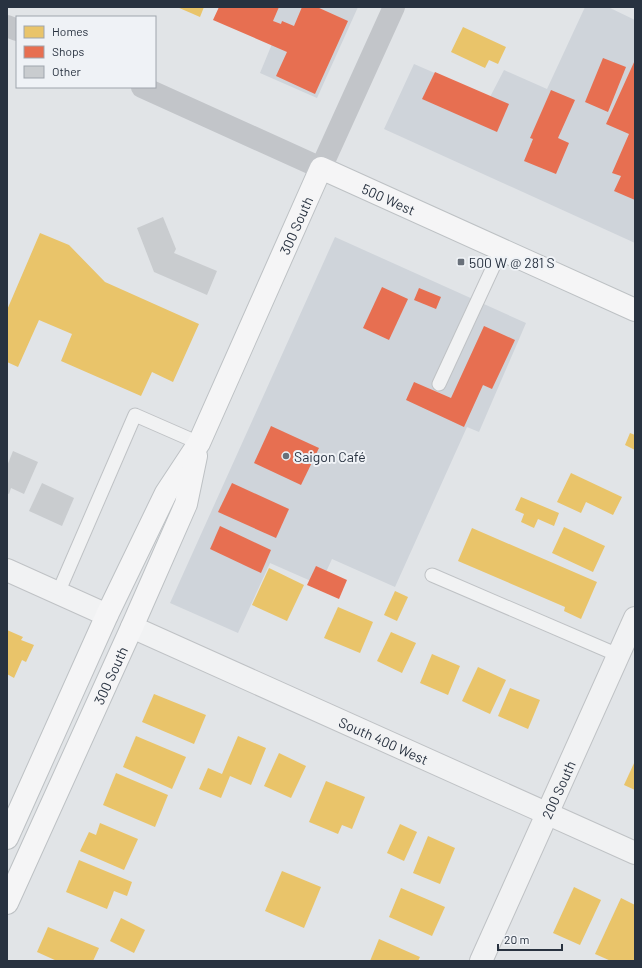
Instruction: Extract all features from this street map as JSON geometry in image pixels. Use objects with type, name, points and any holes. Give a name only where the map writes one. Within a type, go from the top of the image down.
[{"type":"main road","name":"300 South","points":[[7,838],[107,615],[166,493],[199,443],[392,8]]},
{"type":"main road","name":"500 West","points":[[144,88],[635,310]]},
{"type":"main road","name":"300 South","points":[[7,903],[186,504],[199,443]]},
{"type":"street","points":[[7,570],[107,615]]},
{"type":"street","name":"200 South","points":[[481,961],[635,618]]},
{"type":"street","name":"South 400 West","points":[[132,627],[635,853]]},
{"type":"lane","points":[[439,384],[501,250]]},
{"type":"lane","points":[[58,593],[135,415],[199,443]]},
{"type":"lane","points":[[432,575],[618,655]]},
{"type":"shaded area","points":[[278,7],[358,7],[317,98],[260,73],[279,27],[271,22]]},
{"type":"shaded area","points":[[585,7],[608,7],[635,20],[635,243],[384,129],[414,64],[490,97],[504,70],[547,89]]},
{"type":"shaded area","points":[[335,237],[526,323],[479,432],[467,427],[395,587],[332,559],[320,585],[270,563],[238,633],[170,603]]},
{"type":"building: Homes","points":[[177,7],[204,7],[200,17]]},
{"type":"building: Homes","points":[[463,27],[506,47],[498,64],[489,60],[485,68],[451,52]]},
{"type":"building: Homes","points":[[40,233],[69,245],[105,282],[199,324],[173,382],[152,372],[141,396],[61,361],[72,334],[39,320],[18,367],[7,362],[7,310]]},
{"type":"building: Homes","points":[[630,433],[635,435],[635,450],[625,445]]},
{"type":"building: Homes","points":[[571,473],[622,497],[613,515],[586,502],[581,513],[557,502]]},
{"type":"building: Homes","points":[[521,497],[559,513],[554,526],[538,519],[534,528],[521,522],[524,514],[515,510]]},
{"type":"building: Homes","points":[[564,527],[605,546],[593,572],[552,553]]},
{"type":"building: Homes","points":[[472,528],[597,582],[581,619],[564,611],[565,607],[458,561]]},
{"type":"building: Homes","points":[[269,568],[304,585],[287,621],[252,605]]},
{"type":"building: Homes","points":[[395,591],[408,597],[397,621],[384,615]]},
{"type":"building: Homes","points":[[338,607],[373,622],[360,653],[324,638]]},
{"type":"building: Homes","points":[[7,630],[23,637],[21,640],[34,645],[26,662],[22,660],[14,678],[7,674]]},
{"type":"building: Homes","points":[[391,632],[416,643],[402,673],[377,661]]},
{"type":"building: Homes","points":[[432,654],[460,666],[448,695],[420,683]]},
{"type":"building: Homes","points":[[478,667],[506,680],[490,714],[462,701]]},
{"type":"building: Homes","points":[[510,688],[540,700],[528,729],[498,716]]},
{"type":"building: Homes","points":[[154,694],[206,715],[194,744],[142,722]]},
{"type":"building: Homes","points":[[136,736],[186,757],[172,789],[123,767]]},
{"type":"building: Homes","points":[[238,736],[266,748],[251,785],[230,776],[221,798],[199,789],[208,768],[222,774]]},
{"type":"building: Homes","points":[[279,753],[306,766],[291,798],[264,786]]},
{"type":"building: Homes","points":[[635,761],[635,790],[624,785]]},
{"type":"building: Homes","points":[[116,773],[168,795],[155,827],[103,805]]},
{"type":"building: Homes","points":[[326,781],[365,797],[352,829],[342,825],[338,834],[309,822]]},
{"type":"building: Homes","points":[[100,823],[138,839],[124,870],[80,851],[89,832],[96,835]]},
{"type":"building: Homes","points":[[400,824],[417,832],[404,861],[387,853]]},
{"type":"building: Homes","points":[[428,836],[455,848],[440,884],[413,873]]},
{"type":"building: Homes","points":[[79,860],[132,882],[127,896],[114,891],[107,909],[66,892]]},
{"type":"building: Homes","points":[[282,871],[321,887],[304,928],[265,911]]},
{"type":"building: Homes","points":[[574,887],[601,900],[580,945],[553,933]]},
{"type":"building: Homes","points":[[401,888],[445,907],[432,936],[389,917]]},
{"type":"building: Homes","points":[[621,898],[635,905],[635,961],[611,961],[595,954]]},
{"type":"building: Homes","points":[[121,918],[145,930],[134,953],[110,941]]},
{"type":"building: Homes","points":[[48,927],[99,948],[93,961],[57,961],[37,952]]},
{"type":"building: Homes","points":[[379,939],[420,957],[418,961],[370,961]]},
{"type":"building: Shops","points":[[219,7],[279,7],[273,21],[281,24],[282,21],[294,26],[302,7],[317,7],[348,21],[315,94],[276,76],[287,52],[213,20]]},
{"type":"building: Shops","points":[[603,58],[626,67],[608,112],[585,102]]},
{"type":"building: Shops","points":[[635,60],[635,200],[614,191],[621,176],[612,173],[629,134],[606,124]]},
{"type":"building: Shops","points":[[435,72],[509,104],[497,132],[422,99]]},
{"type":"building: Shops","points":[[551,90],[575,100],[558,138],[569,143],[556,174],[524,161],[533,139],[530,138]]},
{"type":"building: Shops","points":[[382,287],[408,299],[389,340],[363,328]]},
{"type":"building: Shops","points":[[419,288],[441,297],[436,309],[414,300]]},
{"type":"building: Shops","points":[[484,326],[515,340],[492,389],[483,385],[464,427],[406,400],[414,382],[451,398]]},
{"type":"building: Shops","name":"Saigon Café","points":[[271,426],[319,448],[301,485],[254,463]]},
{"type":"building: Shops","points":[[232,483],[289,509],[276,538],[218,512]]},
{"type":"building: Shops","points":[[220,526],[271,550],[261,573],[210,549]]},
{"type":"building: Shops","points":[[316,566],[347,580],[339,599],[307,585]]},
{"type":"building: Other","points":[[163,217],[176,249],[174,253],[217,271],[207,295],[154,272],[137,228]]},
{"type":"building: Other","points":[[13,451],[38,462],[24,494],[11,488],[9,494],[7,493],[7,466]]},
{"type":"building: Other","points":[[42,483],[74,498],[62,526],[29,511]]},
{"type":"place","name":"500 W @ 281 S","points":[[461,262]]},
{"type":"place","name":"Saigon Café","points":[[286,456]]}]
